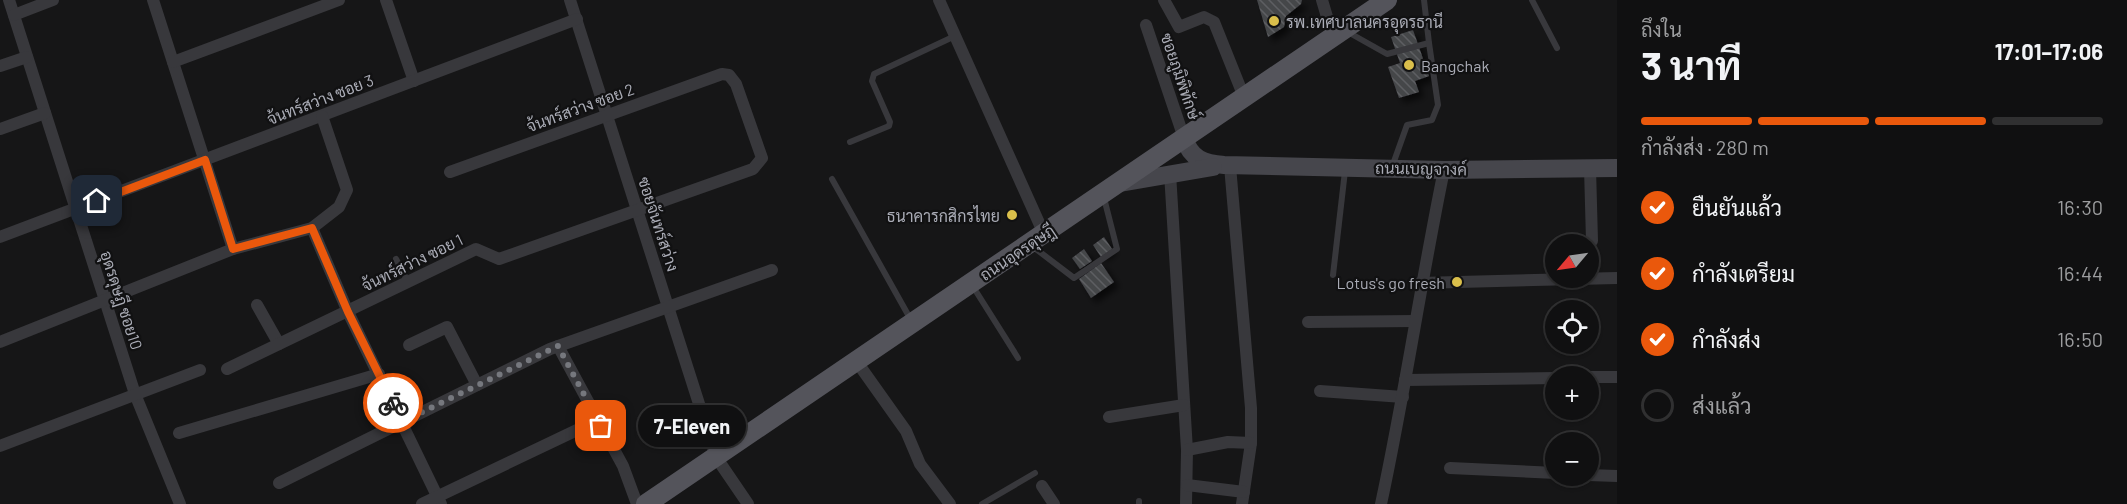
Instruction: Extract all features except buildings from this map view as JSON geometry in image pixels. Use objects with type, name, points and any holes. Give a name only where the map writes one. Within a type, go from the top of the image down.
[{"type":"main road","name":"ถนนอุดรดุษฎี","points":[[646,504],[1387,0]]},
{"type":"street","name":"อุดรดุษฎี ซอย10","points":[[9,0],[135,394],[180,504]]},
{"type":"street","points":[[14,15],[53,0]]},
{"type":"street","points":[[153,0],[233,249]]},
{"type":"street","points":[[173,62],[339,0]]},
{"type":"street","points":[[386,0],[414,81]]},
{"type":"street","name":"ซอยจันทร์สว่าง","points":[[570,0],[716,457],[748,504]]},
{"type":"street","points":[[939,0],[956,35],[1037,239]]},
{"type":"street","points":[[1164,0],[1179,27],[1204,18],[1214,22],[1244,97]]},
{"type":"street","points":[[1322,0],[1338,33]]},
{"type":"street","name":"จ้นทร์สว่าง ซอย 3","points":[[0,237],[577,19]]},
{"type":"street","name":"ซอยภูมิพิทักษ์","points":[[1146,25],[1184,138]]},
{"type":"street","points":[[0,66],[27,57]]},
{"type":"street","name":"จ้นทร์สว่าง ซอย 2","points":[[450,172],[722,74],[729,75],[736,84],[762,158],[753,169]]},
{"type":"street","points":[[0,129],[45,113]]},
{"type":"street","points":[[0,342],[233,249],[312,228],[339,207],[347,190],[322,116]]},
{"type":"street","name":"ถนนเบญจางค์","points":[[1184,138],[1188,151],[1194,157],[1207,164],[1227,166],[1391,167],[1444,170],[1617,168]]},
{"type":"street","points":[[1187,485],[1243,498],[1251,443],[1251,408],[1227,166]]},
{"type":"street","name":"ถนนเบญจางค์","points":[[1110,189],[1170,173],[1227,166]]},
{"type":"street","points":[[1590,168],[1592,234]]},
{"type":"street","name":"จ้นทร์สว่าง ซอย 1","points":[[227,369],[476,249],[499,259],[638,212],[753,169]]},
{"type":"street","points":[[1381,504],[1405,380],[1420,283],[1444,170]]},
{"type":"street","points":[[1170,173],[1185,405],[1186,504]]},
{"type":"street","points":[[312,228],[348,312],[440,500]]},
{"type":"street","points":[[279,483],[558,346],[667,305],[772,270]]},
{"type":"street","points":[[1420,283],[1617,278]]},
{"type":"street","points":[[257,305],[279,345]]},
{"type":"street","points":[[1308,322],[1414,321]]},
{"type":"street","points":[[409,345],[447,327],[477,385]]},
{"type":"street","points":[[558,346],[623,466],[637,504]]},
{"type":"street","points":[[857,362],[906,431],[920,464],[950,504]]},
{"type":"street","points":[[0,446],[200,370]]},
{"type":"street","points":[[179,433],[379,374]]},
{"type":"street","points":[[1599,377],[1617,376]]},
{"type":"street","points":[[1405,380],[1545,378]]},
{"type":"street","points":[[1320,391],[1402,397]]},
{"type":"street","points":[[1109,417],[1185,405]]},
{"type":"street","points":[[422,504],[440,500],[598,420]]},
{"type":"street","points":[[1187,450],[1228,442],[1251,443]]},
{"type":"street","points":[[1450,468],[1545,472]]},
{"type":"street","points":[[1599,475],[1617,476]]},
{"type":"street","points":[[1041,486],[1054,504]]},
{"type":"lane","points":[[1391,167],[1407,125],[1432,120],[1438,105],[1424,0]]},
{"type":"lane","points":[[1532,0],[1557,48]]},
{"type":"lane","points":[[1338,33],[1387,54],[1430,43]]},
{"type":"lane","points":[[850,142],[889,126],[890,122],[872,81],[874,74],[956,35]]},
{"type":"lane","points":[[1333,275],[1346,167]]},
{"type":"lane","points":[[832,179],[913,323]]},
{"type":"lane","points":[[1037,239],[1074,278],[1082,273],[1117,249],[1110,189]]},
{"type":"lane","points":[[396,259],[408,282]]},
{"type":"lane","points":[[971,283],[1018,358]]},
{"type":"lane","points":[[982,504],[1035,473]]},
{"type":"way so far","points":[[393,403],[402,422],[558,346],[601,426]]},
{"type":"place","name":"รพ.เทศบาลนครอุดรธานี","points":[[1274,21]]},
{"type":"place","name":"Bangchak","points":[[1409,65]]},
{"type":"place","name":"ธนาคารกสิกรไทย","points":[[1012,215]]},
{"type":"place","name":"Lotus's go fresh","points":[[1457,282]]},
{"type":"place","name":"7-Eleven","points":[[601,426]]},
{"type":"route","points":[[97,201],[205,160],[233,249],[312,228],[348,312],[393,403]]}]
